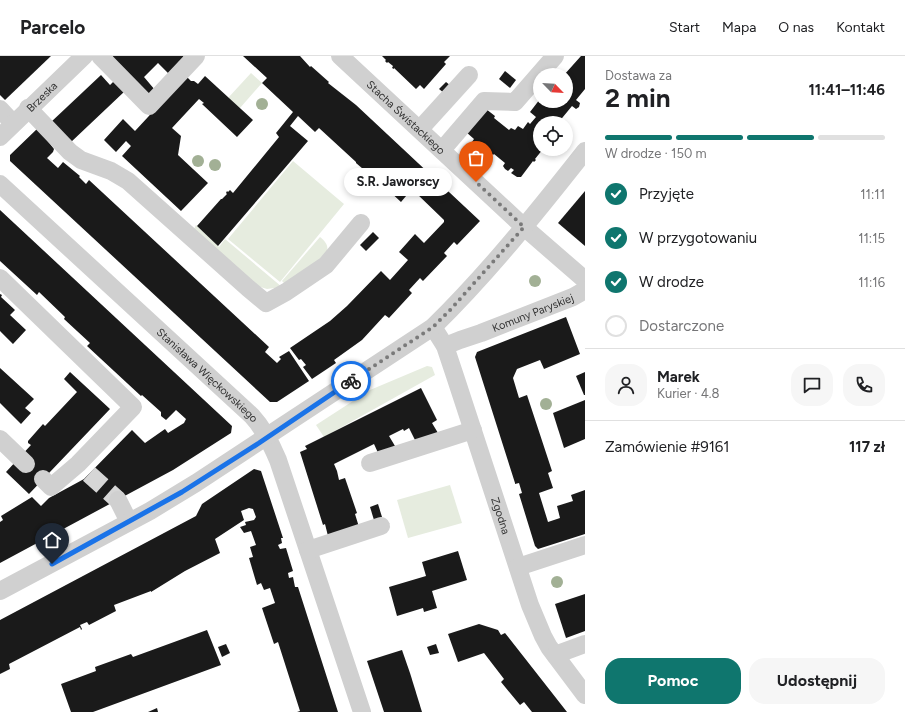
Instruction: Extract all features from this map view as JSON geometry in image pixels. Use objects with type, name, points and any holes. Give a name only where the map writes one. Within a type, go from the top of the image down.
[{"type":"street","name":"Brzeska","points":[[0,136],[84,56]]},
{"type":"street","points":[[100,56],[149,106],[196,56]]},
{"type":"street","name":"Stacha Świstackiego","points":[[340,56],[524,227]]},
{"type":"street","points":[[442,150],[484,101],[515,102],[555,56]]},
{"type":"street","points":[[420,129],[468,75]]},
{"type":"street","points":[[28,108],[70,152],[81,160],[111,171],[128,181],[266,303],[326,266],[361,223]]},
{"type":"street","points":[[0,109],[13,123]]},
{"type":"street","points":[[0,592],[192,486],[433,327],[452,308],[524,227],[585,151]]},
{"type":"street","name":"Stanisława Więckowskiego","points":[[0,184],[252,416],[262,428],[268,437],[278,460],[362,712]]},
{"type":"street","points":[[524,227],[585,280]]},
{"type":"street","points":[[0,278],[133,408],[84,469],[51,487],[43,480]]},
{"type":"street","name":"Komuny Paryskiej","points":[[445,346],[572,297],[585,290]]},
{"type":"street","name":"Zgodna","points":[[433,327],[445,346],[518,567],[543,636],[555,655],[585,695]]},
{"type":"street","points":[[370,463],[474,430]]},
{"type":"street","points":[[0,439],[26,464]]},
{"type":"street","points":[[118,500],[129,522]]},
{"type":"street","points":[[308,550],[381,526]]},
{"type":"street","points":[[518,567],[585,545]]},
{"type":"street","points":[[555,655],[585,644]]},
{"type":"shaded area","points":[[251,73],[262,83],[240,108],[228,98]]},
{"type":"shaded area","points":[[293,161],[344,204],[280,282],[228,239]]},
{"type":"shaded area","points":[[196,225],[219,247],[225,239],[282,287],[267,289],[251,284],[194,229]]},
{"type":"shaded area","points":[[320,237],[325,242],[327,247],[325,255],[317,263],[286,285],[282,281]]},
{"type":"shaded area","points":[[427,366],[432,367],[435,375],[324,437],[316,425],[370,390]]},
{"type":"shaded area","points":[[450,485],[462,523],[408,538],[397,500]]},
{"type":"building","points":[[0,56],[51,56],[5,100],[0,95]]},
{"type":"building","points":[[113,56],[184,57],[170,75],[158,63],[144,77],[155,90],[147,97],[111,59]]},
{"type":"building","points":[[243,56],[300,56],[310,67],[311,66],[329,82],[328,83],[356,105],[480,221],[457,245],[454,242],[444,253],[447,256],[423,281],[420,278],[409,290],[412,293],[389,318],[385,315],[362,340],[334,360],[336,363],[312,379],[303,367],[306,365],[301,359],[299,360],[290,348],[330,321],[381,271],[390,280],[408,260],[399,252],[415,234],[424,243],[444,222],[444,220],[416,193],[421,187],[417,183],[401,202],[319,128],[315,132],[298,116],[290,126],[308,141],[218,246],[197,226],[227,194],[227,191],[228,192],[230,190],[233,193],[279,137],[276,133],[293,112],[262,83],[267,78]]},
{"type":"building","points":[[382,56],[450,56],[444,62],[446,64],[424,89],[420,85],[416,89],[394,68],[392,68],[393,66],[388,62],[387,63]]},
{"type":"building","points":[[581,56],[585,56],[585,89],[576,100],[580,103],[579,107],[576,109],[573,107],[573,68],[570,68]]},
{"type":"building","points":[[505,71],[516,80],[510,88],[499,79]]},
{"type":"building","points":[[101,75],[110,85],[115,80],[125,91],[70,143],[50,123]]},
{"type":"building","points":[[186,76],[191,81],[198,84],[205,76],[253,120],[237,137],[202,104],[204,103],[199,99],[172,128],[181,136],[178,155],[208,183],[181,211],[122,156],[131,146],[126,141],[116,152],[104,140],[123,119],[135,131]]},
{"type":"building","points":[[446,82],[451,86],[444,93],[439,89]]},
{"type":"building","points":[[533,108],[570,108],[564,116],[535,116],[530,112]]},
{"type":"building","points":[[486,109],[495,116],[494,118],[509,130],[511,128],[515,130],[518,126],[523,129],[528,122],[530,124],[533,120],[533,156],[537,156],[535,159],[536,160],[534,162],[533,161],[521,177],[517,177],[511,173],[514,170],[511,168],[508,171],[505,169],[503,166],[505,163],[494,154],[493,155],[480,143],[478,146],[474,145],[472,142],[474,139],[466,132]]},
{"type":"building","points":[[38,128],[54,149],[47,158],[58,168],[63,162],[80,176],[79,177],[86,184],[89,180],[269,347],[265,352],[277,363],[281,359],[279,357],[289,351],[309,381],[277,402],[270,402],[10,161],[10,155]]},
{"type":"building","points":[[585,191],[585,246],[558,223]]},
{"type":"building","points":[[0,210],[232,426],[231,433],[173,470],[0,563],[0,522],[3,520],[1,516],[32,497],[41,506],[49,498],[84,479],[132,430],[145,443],[165,429],[168,433],[184,423],[186,419],[176,410],[166,420],[161,416],[161,412],[142,395],[141,396],[87,346],[90,343],[64,319],[65,317],[39,292],[37,295],[0,261]]},
{"type":"building","points":[[373,232],[379,238],[366,251],[360,245]]},
{"type":"building","points":[[0,294],[2,295],[1,297],[15,310],[10,315],[26,330],[13,344],[0,331]]},
{"type":"building","points":[[566,317],[580,354],[544,369],[540,360],[517,369],[513,378],[519,398],[527,395],[552,471],[548,473],[553,488],[539,493],[548,522],[560,518],[557,506],[573,501],[571,495],[585,490],[585,534],[538,549],[535,546],[519,494],[522,493],[519,483],[515,484],[475,357],[477,352]]},
{"type":"building","points":[[0,368],[34,399],[25,408],[31,413],[21,424],[0,403]]},
{"type":"building","points":[[70,372],[110,409],[29,494],[6,472],[31,445],[28,441],[43,424],[45,426],[77,392],[64,379]]},
{"type":"building","points":[[585,372],[585,395],[584,395],[576,376]]},
{"type":"building","points":[[421,388],[437,420],[432,423],[438,433],[417,444],[409,428],[404,431],[403,429],[389,436],[395,446],[379,455],[374,444],[334,464],[339,480],[345,478],[357,513],[355,514],[359,527],[328,536],[325,524],[323,525],[300,452],[307,449],[305,446]]},
{"type":"building","points":[[585,400],[585,439],[564,448],[553,413]]},
{"type":"building","points":[[254,469],[261,471],[283,538],[281,538],[282,543],[278,545],[280,549],[286,548],[293,571],[288,573],[289,578],[293,577],[295,587],[298,587],[338,712],[297,712],[300,711],[278,642],[274,644],[262,608],[275,603],[270,588],[264,590],[261,583],[257,585],[249,558],[253,557],[250,547],[256,545],[251,531],[244,533],[240,527],[246,525],[245,522],[254,520],[256,517],[253,509],[249,508],[241,511],[244,520],[215,539],[220,553],[185,571],[151,592],[114,605],[116,611],[89,625],[87,622],[80,625],[81,630],[80,627],[9,664],[10,669],[0,674],[0,620],[196,516],[202,504]]},
{"type":"building","points":[[378,504],[382,517],[374,520],[370,507]]},
{"type":"building","points":[[458,551],[467,580],[432,591],[437,608],[424,612],[423,608],[397,616],[389,587],[426,576],[422,562]]},
{"type":"building","points":[[585,594],[585,631],[566,638],[555,604]]},
{"type":"building","points":[[479,624],[498,630],[501,635],[505,633],[567,712],[532,712],[524,702],[520,705],[501,682],[504,679],[484,653],[458,662],[448,634]]},
{"type":"building","points":[[207,630],[221,665],[93,712],[71,712],[61,684],[96,671],[95,667],[131,654],[133,657]]},
{"type":"building","points":[[226,644],[230,653],[222,657],[218,647]]},
{"type":"building","points":[[436,644],[439,653],[430,655],[427,647]]},
{"type":"building","points":[[402,650],[422,712],[384,712],[367,661]]},
{"type":"building","points":[[157,708],[158,712],[148,712]]},
{"type":"tunnel","points":[[89,474],[118,500]]},
{"type":"way so far","points":[[351,381],[433,327],[452,308],[524,227],[476,182]]},
{"type":"place","name":"S.R. Jaworscy","points":[[476,182]]},
{"type":"route","points":[[52,564],[150,511],[210,475],[351,381]]}]
